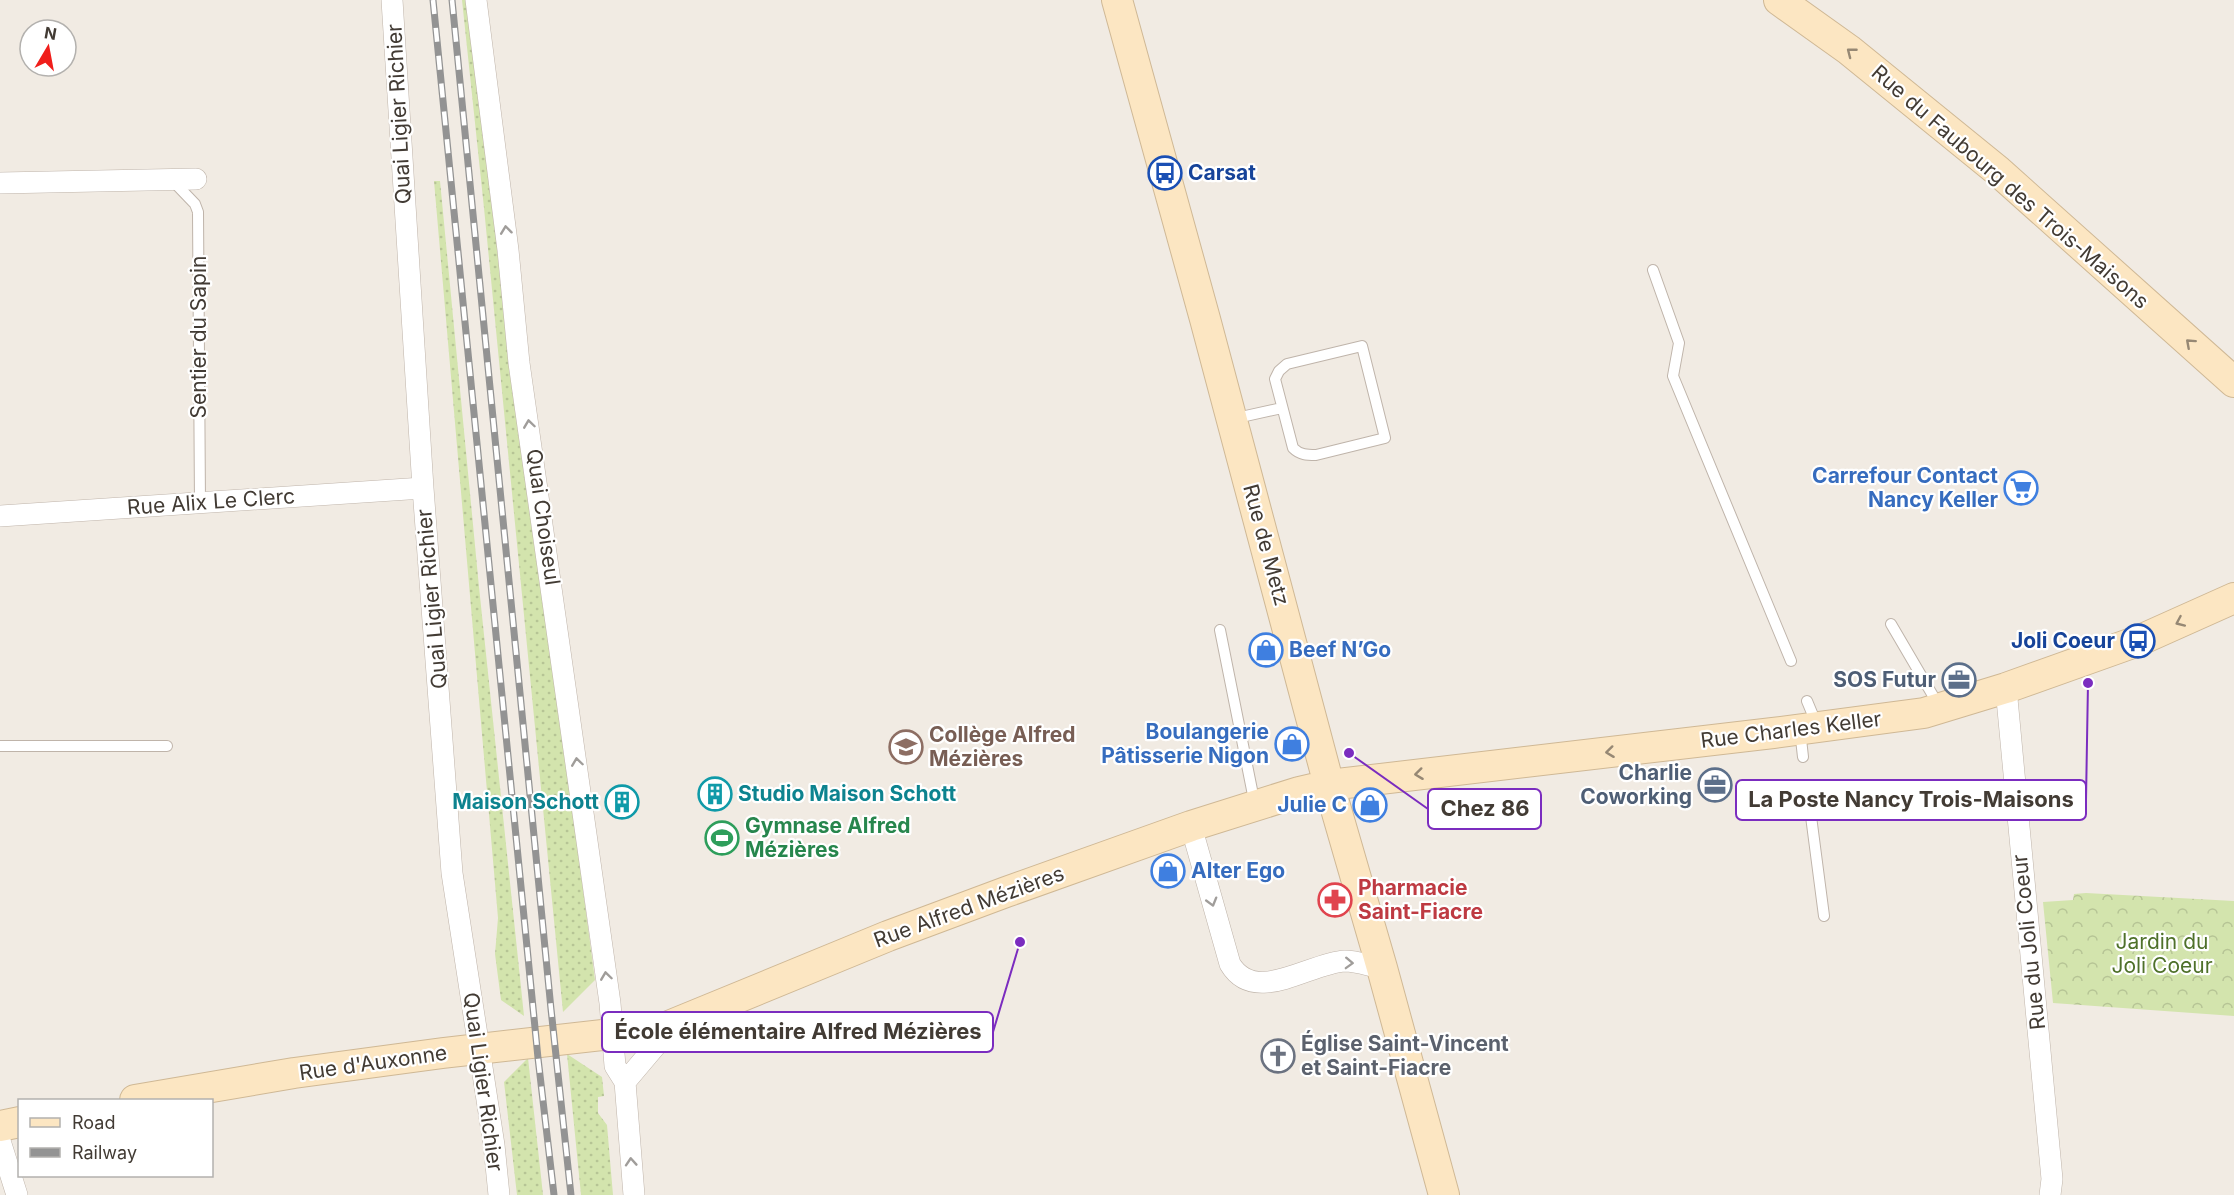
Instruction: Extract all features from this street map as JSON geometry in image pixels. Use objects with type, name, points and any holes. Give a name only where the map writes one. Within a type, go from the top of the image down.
[{"type":"main road","name":"Rue de Metz","points":[[1117,0],[1329,785],[1444,1195]]},
{"type":"main road","name":"Rue du Faubourg des Trois-Maisons","points":[[1779,0],[1849,50],[1998,171],[2234,382]]},
{"type":"main road","name":"Rue Charles Keller","points":[[1329,785],[1914,715],[2006,688],[2138,641],[2234,598]]},
{"type":"main road","name":"Rue Alfred Mézières","points":[[613,1034],[664,1028],[888,936],[1191,826],[1255,805],[1329,785]]},
{"type":"main road","name":"Rue d'Auxonne","points":[[146,1099],[294,1073],[613,1034]]},
{"type":"main road","points":[[0,1126],[18,1122]]},
{"type":"street","name":"Quai Ligier Richier","points":[[392,0],[423,488],[452,873],[494,1145],[499,1195]]},
{"type":"street","name":"Quai Choiseul","points":[[476,0],[508,250],[519,363],[571,722],[613,1034],[615,1066],[625,1082],[634,1195]]},
{"type":"street","points":[[0,183],[196,179]]},
{"type":"street","name":"Rue Alix Le Clerc","points":[[0,516],[423,488]]},
{"type":"street","name":"Rue du Joli Coeur","points":[[2006,688],[2052,1179],[2050,1195]]},
{"type":"street","points":[[1191,826],[1230,964],[1243,980],[1265,983],[1345,961],[1382,968]]},
{"type":"street","points":[[625,1082],[674,1024]]},
{"type":"street","points":[[0,1141],[17,1195]]},
{"type":"lane","name":"Sentier du Sapin","points":[[172,180],[195,204],[198,212],[200,503]]},
{"type":"lane","points":[[1653,270],[1679,343],[1673,376],[1791,661]]},
{"type":"lane","points":[[1362,346],[1385,438],[1316,455],[1305,455],[1293,448],[1282,408],[1275,379],[1287,364],[1362,346]]},
{"type":"lane","points":[[1232,419],[1282,408]]},
{"type":"lane","points":[[1891,624],[1941,708]]},
{"type":"lane","points":[[1220,630],[1255,805]]},
{"type":"lane","points":[[0,746],[167,746]]},
{"type":"lane","points":[[1809,801],[1824,916]]},
{"type":"green space","points":[[462,0],[466,0],[595,980],[563,1012],[484,208]]},
{"type":"green space","points":[[434,181],[440,181],[479,587],[524,1016],[501,1000],[495,954],[498,918]]},
{"type":"green space","name":"Jardin du Joli Coeur","points":[[2074,894],[2234,901],[2234,1016],[2053,1003],[2043,902],[2073,900]]},
{"type":"green space","points":[[567,1054],[602,1077],[604,1096],[598,1097],[598,1113],[607,1125],[613,1195],[581,1195]]},
{"type":"green space","points":[[528,1058],[543,1195],[517,1195],[504,1082]]},
{"type":"railway","points":[[433,0],[538,1058],[554,1195]]},
{"type":"railway","points":[[452,0],[571,1195]]},
{"type":"place","name":"Carsat","points":[[1165,173]]},
{"type":"place","name":"Carrefour Contact Nancy Keller","points":[[2021,488]]},
{"type":"place","name":"Joli Coeur","points":[[2138,641]]},
{"type":"place","name":"Beef N’Go","points":[[1266,650]]},
{"type":"place","name":"SOS Futur","points":[[1959,680]]},
{"type":"place","name":"La Poste Nancy Trois-Maisons","points":[[2088,683]]},
{"type":"place","name":"Boulangerie Pâtisserie Nigon","points":[[1292,744]]},
{"type":"place","name":"Collège Alfred Mézières","points":[[906,747]]},
{"type":"place","name":"Chez 86","points":[[1349,753]]},
{"type":"place","name":"Charlie Coworking","points":[[1715,785]]},
{"type":"place","name":"Studio Maison Schott","points":[[715,794]]},
{"type":"place","name":"Maison Schott","points":[[622,802]]},
{"type":"place","name":"Julie C","points":[[1370,805]]},
{"type":"place","name":"Gymnase Alfred Mézières","points":[[722,838]]},
{"type":"place","name":"Alter Ego","points":[[1168,871]]},
{"type":"place","name":"Pharmacie Saint-Fiacre","points":[[1335,900]]},
{"type":"place","name":"École élémentaire Alfred Mézières","points":[[1020,942]]},
{"type":"place","name":"Église Saint-Vincent et Saint-Fiacre","points":[[1278,1056]]}]
